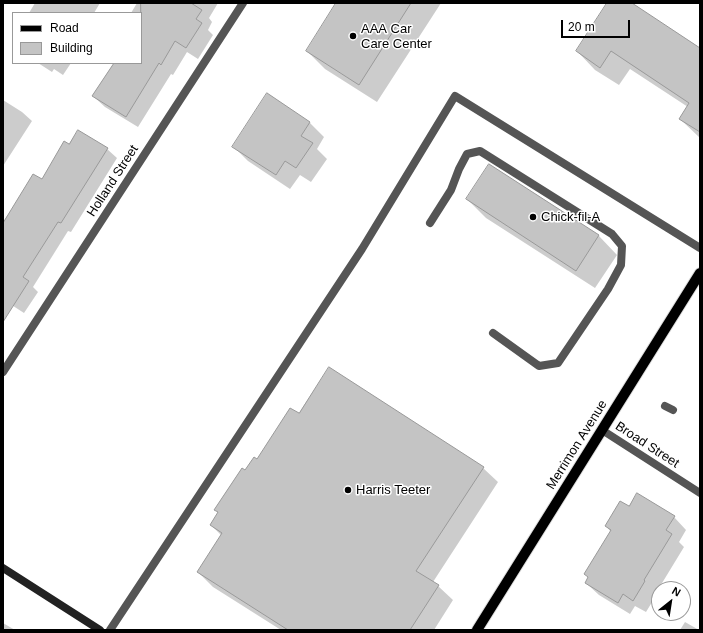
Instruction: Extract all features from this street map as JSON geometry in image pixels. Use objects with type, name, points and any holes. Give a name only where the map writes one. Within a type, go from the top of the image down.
[{"type":"main road","name":"Merrimon Avenue","points":[[477,630],[700,273]]},
{"type":"street","name":"Holland Street","points":[[3,372],[243,3]]},
{"type":"street","points":[[110,630],[362,249],[455,96],[700,248]]},
{"type":"street","points":[[430,223],[451,190],[458,169],[467,154],[480,151],[612,234],[622,246],[621,265],[608,289],[558,363],[539,366],[493,333]]},
{"type":"street","name":"Broad Street","points":[[602,430],[700,493]]},
{"type":"street","points":[[3,568],[100,630]]},
{"type":"building","points":[[141,3],[191,3],[202,10],[196,19],[202,23],[186,48],[175,41],[161,65],[159,63],[126,117],[92,96],[113,64],[142,64]]},
{"type":"building","name":"AAA Car Care Center","points":[[336,3],[411,3],[359,85],[306,51]]},
{"type":"building","points":[[607,3],[632,3],[700,48],[700,132],[679,119],[689,103],[611,51],[600,68],[576,51]]},
{"type":"building","points":[[267,93],[310,122],[301,136],[313,143],[296,168],[285,161],[276,175],[232,147]]},
{"type":"building","points":[[78,130],[108,148],[61,223],[58,222],[23,277],[29,281],[3,322],[3,223],[33,174],[42,179],[64,141],[69,144]]},
{"type":"building","name":"Chick-fil-A","points":[[489,164],[599,235],[576,271],[466,199]]},
{"type":"building","name":"Harris Teeter","points":[[329,367],[484,467],[416,571],[439,585],[410,630],[288,630],[197,572],[222,533],[210,525],[218,512],[214,510],[242,468],[245,470],[254,457],[257,459],[290,408],[299,413]]},
{"type":"building","points":[[637,493],[675,516],[666,530],[672,534],[633,601],[623,594],[618,603],[585,583],[588,577],[584,574],[611,530],[605,526],[620,501],[629,506]]},
{"type":"place","name":"AAA Car Care Center","points":[[353,36]]},
{"type":"place","name":"Chick-fil-A","points":[[533,217]]},
{"type":"place","name":"Harris Teeter","points":[[348,490]]}]
